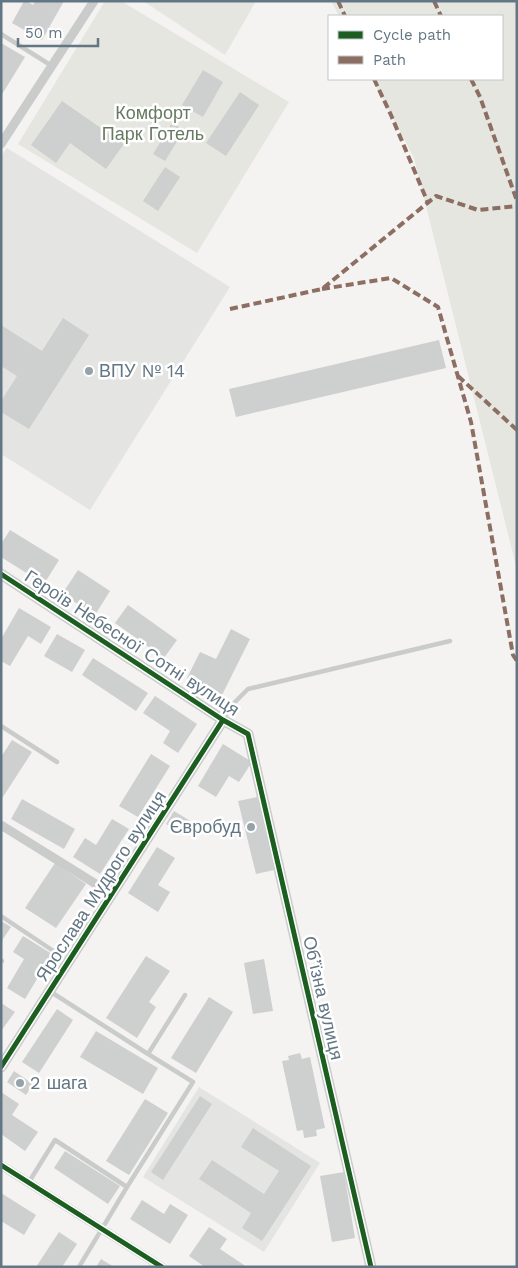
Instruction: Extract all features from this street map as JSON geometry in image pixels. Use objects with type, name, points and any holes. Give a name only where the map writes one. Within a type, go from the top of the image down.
[{"type":"street","points":[[1,144],[94,1]]},
{"type":"street","name":"Героїв Небесної Сотні вулиця","points":[[1,574],[223,720],[248,734]]},
{"type":"street","name":"Ярослава Мудрого вулиця","points":[[1,1067],[223,720]]},
{"type":"street","name":"Об’їзна вулиця","points":[[248,734],[371,1267]]},
{"type":"street","points":[[1,825],[112,894]]},
{"type":"street","points":[[1,1165],[162,1267]]},
{"type":"lane","points":[[1,34],[52,66]]},
{"type":"lane","points":[[223,720],[232,705],[248,689],[450,641]]},
{"type":"lane","points":[[1,726],[57,762]]},
{"type":"lane","points":[[1,916],[55,952],[58,978]]},
{"type":"lane","points":[[50,991],[194,1082],[127,1186],[79,1267]]},
{"type":"lane","points":[[148,1054],[185,995]]},
{"type":"lane","points":[[29,1182],[55,1140],[127,1186]]},
{"type":"shaded area","name":"ВПУ № 14","points":[[7,148],[230,287],[90,510],[1,454],[1,156]]},
{"type":"shaded area","points":[[199,1087],[320,1163],[264,1252],[143,1177]]},
{"type":"green space","name":"Комфорт Парк Готель","points":[[105,1],[121,1],[289,102],[197,253],[18,144]]},
{"type":"green space","points":[[143,1],[256,1],[225,55]]},
{"type":"green space","points":[[331,1],[517,1],[517,570],[414,158],[373,80],[503,80],[503,15],[338,15]]},
{"type":"building","points":[[24,1],[33,5],[35,1],[64,1],[42,40],[12,23]]},
{"type":"building","points":[[1,43],[25,57],[1,96]]},
{"type":"building","points":[[203,70],[223,82],[203,117],[182,105]]},
{"type":"building","points":[[240,92],[259,105],[226,156],[206,143]]},
{"type":"building","points":[[62,101],[124,144],[106,169],[70,143],[56,163],[31,145]]},
{"type":"building","points":[[172,123],[184,130],[165,161],[153,154]]},
{"type":"building","points":[[165,167],[180,177],[158,211],[143,201]]},
{"type":"building","points":[[63,318],[89,335],[29,429],[1,412],[1,401],[17,376],[1,366],[1,325],[42,351]]},
{"type":"building","points":[[439,340],[446,368],[236,417],[229,389]]},
{"type":"building","points":[[10,530],[59,560],[44,584],[1,557],[1,544]]},
{"type":"building","points":[[78,570],[110,591],[95,615],[62,594]]},
{"type":"building","points":[[128,605],[177,640],[164,658],[115,623]]},
{"type":"building","points":[[19,608],[51,627],[41,644],[28,636],[10,666],[1,661],[1,639]]},
{"type":"building","points":[[231,629],[250,639],[222,695],[187,678],[200,652],[216,659]]},
{"type":"building","points":[[57,634],[85,650],[72,672],[44,656]]},
{"type":"building","points":[[93,658],[148,693],[136,711],[82,675]]},
{"type":"building","points":[[155,696],[197,724],[178,753],[163,743],[170,731],[143,713]]},
{"type":"building","points":[[12,740],[32,752],[1,800],[1,757]]},
{"type":"building","points":[[223,744],[252,762],[239,782],[229,776],[216,797],[198,786]]},
{"type":"building","points":[[151,754],[170,766],[138,817],[119,806]]},
{"type":"building","points":[[257,797],[274,870],[256,874],[238,801]]},
{"type":"building","points":[[22,799],[75,829],[64,849],[11,819]]},
{"type":"building","points":[[174,811],[192,822],[184,835],[166,824]]},
{"type":"building","points":[[112,819],[129,829],[100,874],[73,857],[85,838],[96,845]]},
{"type":"building","points":[[157,847],[175,858],[158,885],[170,892],[158,912],[128,893]]},
{"type":"building","points":[[55,863],[86,884],[56,928],[25,908]]},
{"type":"building","points":[[1,921],[11,927],[1,942]]},
{"type":"building","points":[[23,936],[52,954],[25,999],[7,988],[24,959],[13,952]]},
{"type":"building","points":[[146,956],[170,971],[149,1002],[156,1007],[137,1038],[106,1018]]},
{"type":"building","points":[[264,959],[273,1011],[253,1014],[244,963]]},
{"type":"building","points":[[209,997],[233,1012],[196,1073],[171,1058]]},
{"type":"building","points":[[1,1003],[15,1012],[1,1031]]},
{"type":"building","points":[[57,1009],[73,1020],[39,1073],[22,1062]]},
{"type":"building","points":[[96,1031],[158,1068],[143,1094],[80,1057]]},
{"type":"building","points":[[300,1053],[302,1059],[310,1057],[325,1128],[316,1130],[317,1136],[304,1138],[303,1130],[297,1131],[282,1061],[289,1060],[288,1056]]},
{"type":"building","name":"2 шага","points":[[14,1071],[33,1084],[26,1095],[7,1082]]},
{"type":"building","points":[[1,1092],[19,1104],[12,1115],[38,1132],[25,1151],[1,1134]]},
{"type":"building","points":[[200,1096],[212,1104],[163,1180],[151,1172]]},
{"type":"building","points":[[145,1099],[168,1113],[129,1175],[106,1161]]},
{"type":"building","points":[[253,1128],[311,1166],[262,1241],[242,1228],[251,1213],[199,1179],[212,1160],[264,1194],[279,1171],[241,1147]]},
{"type":"building","points":[[65,1151],[120,1186],[108,1204],[54,1168]]},
{"type":"building","points":[[344,1172],[355,1238],[332,1242],[320,1176]]},
{"type":"building","points":[[1,1193],[36,1215],[24,1235],[1,1221]]},
{"type":"building","points":[[142,1200],[164,1214],[170,1204],[188,1215],[170,1244],[130,1219]]},
{"type":"building","points":[[209,1227],[227,1239],[220,1249],[247,1267],[205,1267],[189,1256]]},
{"type":"building","points":[[59,1232],[77,1244],[62,1267],[36,1267]]},
{"type":"building","points":[[101,1259],[114,1267],[96,1267]]},
{"type":"marked path","points":[[338,1],[345,15]]},
{"type":"marked path","points":[[434,1],[441,15]]},
{"type":"marked path","points":[[374,80],[428,203]]},
{"type":"marked path","points":[[472,80],[480,97],[517,201]]},
{"type":"marked path","points":[[230,309],[322,289],[436,196],[478,210],[517,206]]},
{"type":"marked path","points":[[322,289],[391,278],[438,307],[471,422],[513,655],[517,661]]},
{"type":"marked path","points":[[458,376],[517,430]]},
{"type":"cycle path","points":[[1,574],[223,720],[248,734],[371,1267]]},
{"type":"cycle path","points":[[1,1067],[223,720]]},
{"type":"cycle path","points":[[1,1165],[162,1267]]},
{"type":"place","name":"ВПУ № 14","points":[[89,371]]},
{"type":"place","name":"Євробуд","points":[[251,827]]},
{"type":"place","name":"2 шага","points":[[20,1083]]}]
